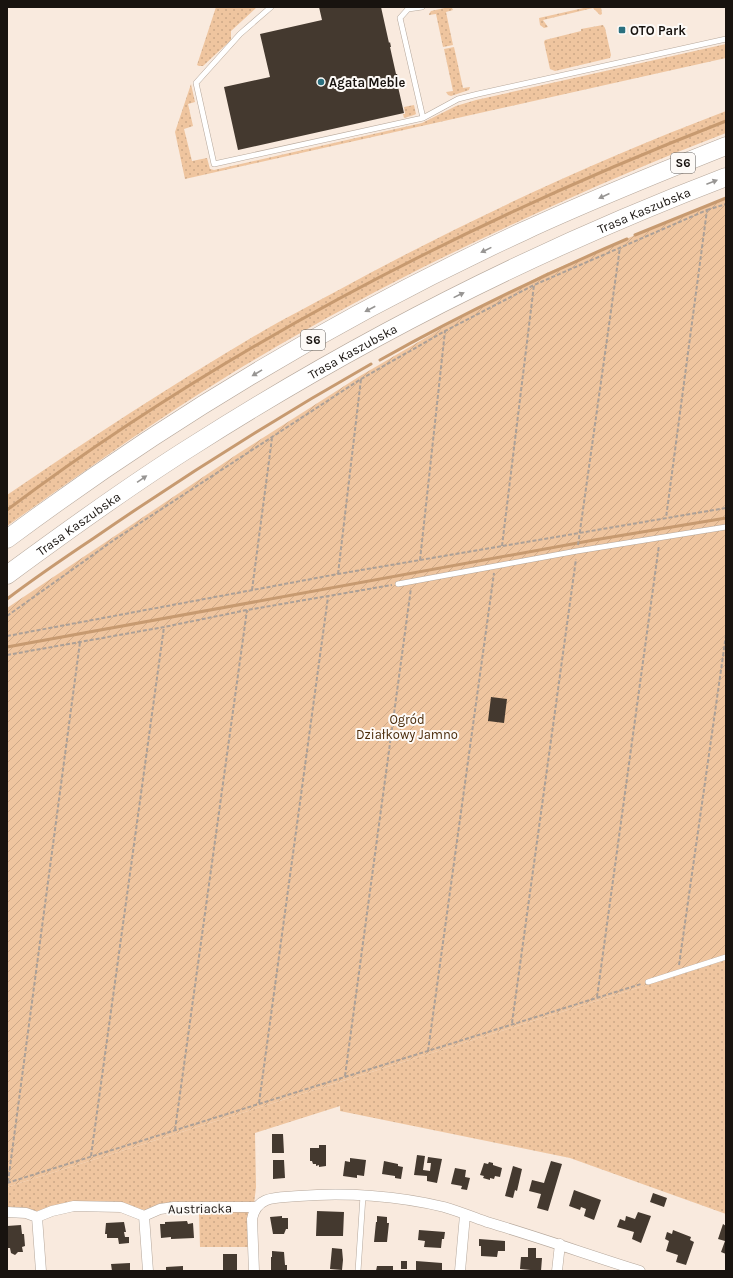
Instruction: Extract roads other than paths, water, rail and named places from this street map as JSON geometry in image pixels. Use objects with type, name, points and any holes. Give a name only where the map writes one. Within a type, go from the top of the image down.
[{"type":"highway","name":"S6","points":[[7,539],[59,501],[170,426],[265,368],[362,313],[456,264],[524,231],[622,188],[726,146]]},
{"type":"highway","name":"Trasa Kaszubska","points":[[7,575],[78,523],[192,445],[374,339],[424,312],[532,259],[603,227],[726,177]]},
{"type":"street","name":"Austriacka","points":[[144,1216],[160,1209],[174,1207],[257,1207],[259,1204],[268,1199],[325,1194],[392,1198],[444,1207],[640,1271]]},
{"type":"street","points":[[7,1212],[26,1213],[37,1217],[52,1211],[74,1206],[121,1208],[144,1216],[148,1271]]},
{"type":"street","points":[[254,1271],[252,1219],[257,1207]]},
{"type":"street","points":[[460,1271],[466,1215]]},
{"type":"street","points":[[37,1217],[41,1271]]},
{"type":"street","points":[[557,1271],[560,1244]]},
{"type":"lane","points":[[271,7],[240,34],[196,83],[214,164],[423,118],[458,99],[478,94],[726,39]]},
{"type":"lane","points":[[422,7],[408,9],[400,18],[423,118]]},
{"type":"lane","points":[[398,584],[726,527]]},
{"type":"lane","points":[[648,982],[726,957]]},
{"type":"lane","points":[[358,1271],[363,1196]]},
{"type":"waterway","points":[[7,510],[90,450],[176,394],[263,341],[353,291],[444,244],[537,200],[631,159],[726,121]]},
{"type":"waterway","points":[[635,235],[726,198]]},
{"type":"waterway","points":[[380,360],[502,296],[627,239]]},
{"type":"waterway","points":[[7,599],[61,560],[196,470],[265,426],[371,364]]},
{"type":"waterway","points":[[7,647],[594,540],[726,518]]},
{"type":"place","name":"OTO Park","points":[[622,30]]},
{"type":"place","name":"Agata Meble","points":[[321,82]]},
{"type":"park label","name":"Ogród Działkowy Jamno","points":[[407,726]]}]
